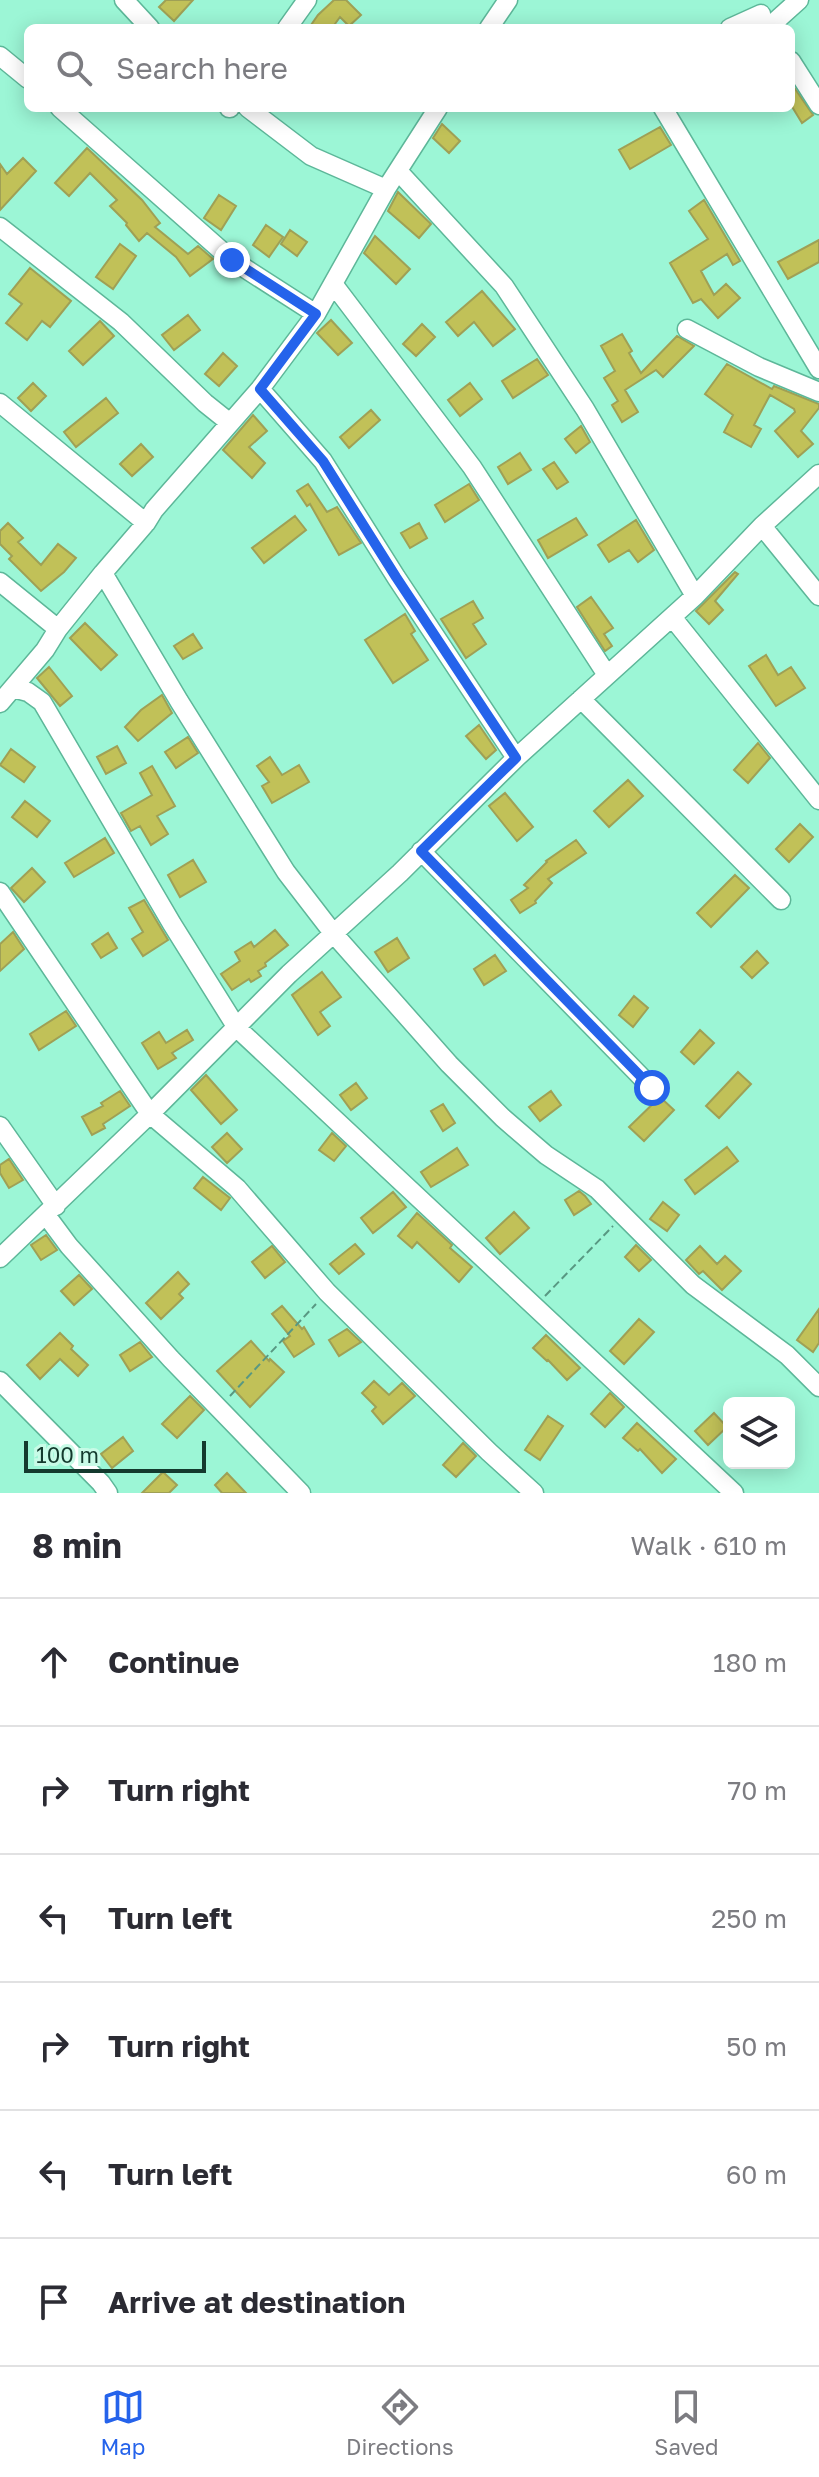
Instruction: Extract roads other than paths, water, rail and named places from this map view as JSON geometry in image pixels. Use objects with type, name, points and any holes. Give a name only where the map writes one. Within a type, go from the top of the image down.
[{"type":"street","points":[[124,0],[146,24]]},
{"type":"street","points":[[290,24],[307,0]]},
{"type":"street","points":[[492,24],[508,0]]},
{"type":"street","points":[[742,24],[799,0]]},
{"type":"street","points":[[0,56],[24,76]]},
{"type":"street","points":[[795,67],[819,105]]},
{"type":"street","points":[[65,112],[232,260],[316,314]]},
{"type":"street","points":[[253,112],[311,156],[386,189]]},
{"type":"street","points":[[0,703],[154,510],[260,389],[316,314],[386,189],[436,112]]},
{"type":"street","points":[[665,112],[819,369]]},
{"type":"street","points":[[399,172],[504,286],[585,409],[695,596]]},
{"type":"street","points":[[0,227],[121,322],[230,423]]},
{"type":"street","points":[[334,285],[472,467],[607,675]]},
{"type":"street","points":[[687,329],[759,367],[819,392]]},
{"type":"street","points":[[260,389],[323,461],[516,758]]},
{"type":"street","points":[[0,403],[146,523]]},
{"type":"street","points":[[0,1258],[150,1114],[289,974],[516,758],[695,596],[762,526],[819,474]]},
{"type":"street","points":[[762,526],[819,596]]},
{"type":"street","points":[[103,573],[286,872],[333,933],[449,1064],[503,1118],[546,1155],[597,1189],[693,1285],[787,1355],[819,1387]]},
{"type":"street","points":[[0,582],[58,629]]},
{"type":"street","points":[[672,617],[819,800]]},
{"type":"street","points":[[13,688],[28,692],[42,702],[237,1028],[734,1493]]},
{"type":"street","points":[[581,699],[781,900]]},
{"type":"street","points":[[421,851],[652,1088]]},
{"type":"street","points":[[0,892],[150,1114],[237,1188],[327,1292],[534,1493]]},
{"type":"street","points":[[0,1126],[69,1246],[218,1409],[301,1493]]},
{"type":"street","points":[[0,1381],[108,1493]]}]
